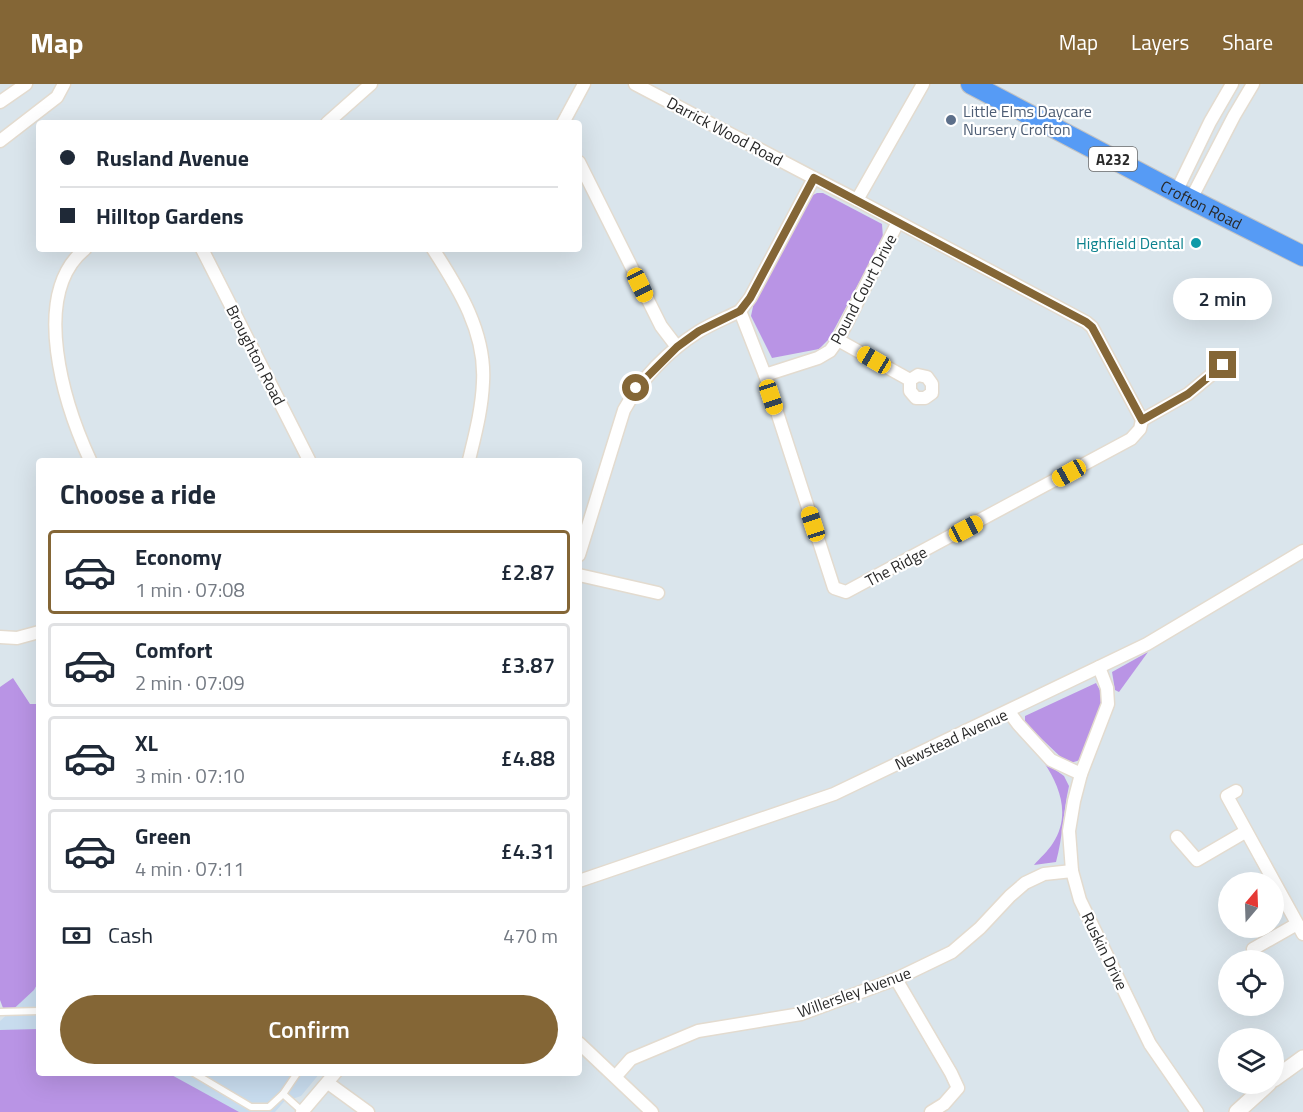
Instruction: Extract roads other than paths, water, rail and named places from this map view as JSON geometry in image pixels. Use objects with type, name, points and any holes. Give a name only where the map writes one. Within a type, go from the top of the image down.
[{"type":"main road","name":"Crofton Road","points":[[971,84],[1303,256]]},
{"type":"street","points":[[0,102],[26,84]]},
{"type":"street","points":[[0,141],[57,97],[64,84]]},
{"type":"street","points":[[330,120],[371,84]]},
{"type":"street","points":[[565,120],[584,84]]},
{"type":"street","name":"Darrick Wood Road","points":[[635,84],[814,178]]},
{"type":"street","points":[[857,200],[923,84]]},
{"type":"street","points":[[1183,195],[1210,122],[1232,84]]},
{"type":"street","points":[[1183,195],[1253,84]]},
{"type":"street","points":[[582,168],[661,326],[677,347]]},
{"type":"street","points":[[582,536],[585,517],[624,410],[636,388],[677,347],[699,331],[740,311],[750,298],[814,178],[1086,322],[1092,327],[1142,420],[1188,394],[1223,365]]},
{"type":"street","name":"Pound Court Drive","points":[[765,375],[818,358],[830,351],[838,340],[898,222]]},
{"type":"street","points":[[81,252],[75,257],[66,273],[58,297],[55,324],[63,388],[75,427],[89,458]]},
{"type":"street","name":"Broughton Road","points":[[204,252],[308,458]]},
{"type":"street","points":[[435,252],[456,285],[478,334],[482,357],[481,404],[469,458]]},
{"type":"street","points":[[740,311],[765,375]]},
{"type":"street","points":[[838,340],[910,380]]},
{"type":"street","name":"The Ridge","points":[[765,375],[834,588],[846,592],[1131,439],[1140,429],[1142,420]]},
{"type":"street","name":"Newstead Avenue","points":[[582,880],[834,794],[1148,644],[1303,551]]},
{"type":"street","points":[[582,576],[658,593]]},
{"type":"street","points":[[0,638],[17,638],[36,633]]},
{"type":"street","name":"Ruskin Drive","points":[[1099,667],[1107,688],[1108,704],[1081,774],[1069,831],[1072,871],[1080,900],[1150,1044],[1197,1112]]},
{"type":"street","points":[[1009,712],[1051,760],[1081,774]]},
{"type":"street","points":[[1236,791],[1227,796],[1300,929],[1253,950]]},
{"type":"street","points":[[1177,837],[1197,860],[1245,832]]},
{"type":"street","name":"Willersley Avenue","points":[[616,1076],[631,1059],[698,1031],[801,1014],[896,979],[952,952],[1026,883],[1044,874],[1072,871]]},
{"type":"street","points":[[896,979],[958,1088],[944,1104],[931,1112]]},
{"type":"street","points":[[582,1046],[652,1112]]},
{"type":"street","points":[[1284,1072],[1303,1058]]},
{"type":"street","points":[[302,1112],[333,1076]]},
{"type":"street","points":[[328,1083],[368,1112]]},
{"type":"street","points":[[1237,1112],[1257,1094]]},
{"type":"lane","points":[[0,1012],[36,1011]]},
{"type":"lane","points":[[199,1076],[251,1107],[269,1107],[283,1094],[295,1076]]},
{"type":"lane","points":[[283,1094],[302,1112]]},
{"type":"place","name":"Little Elms Daycare Nursery Crofton","points":[[951,120]]},
{"type":"place","name":"Highfield Dental","points":[[1196,243]]}]
